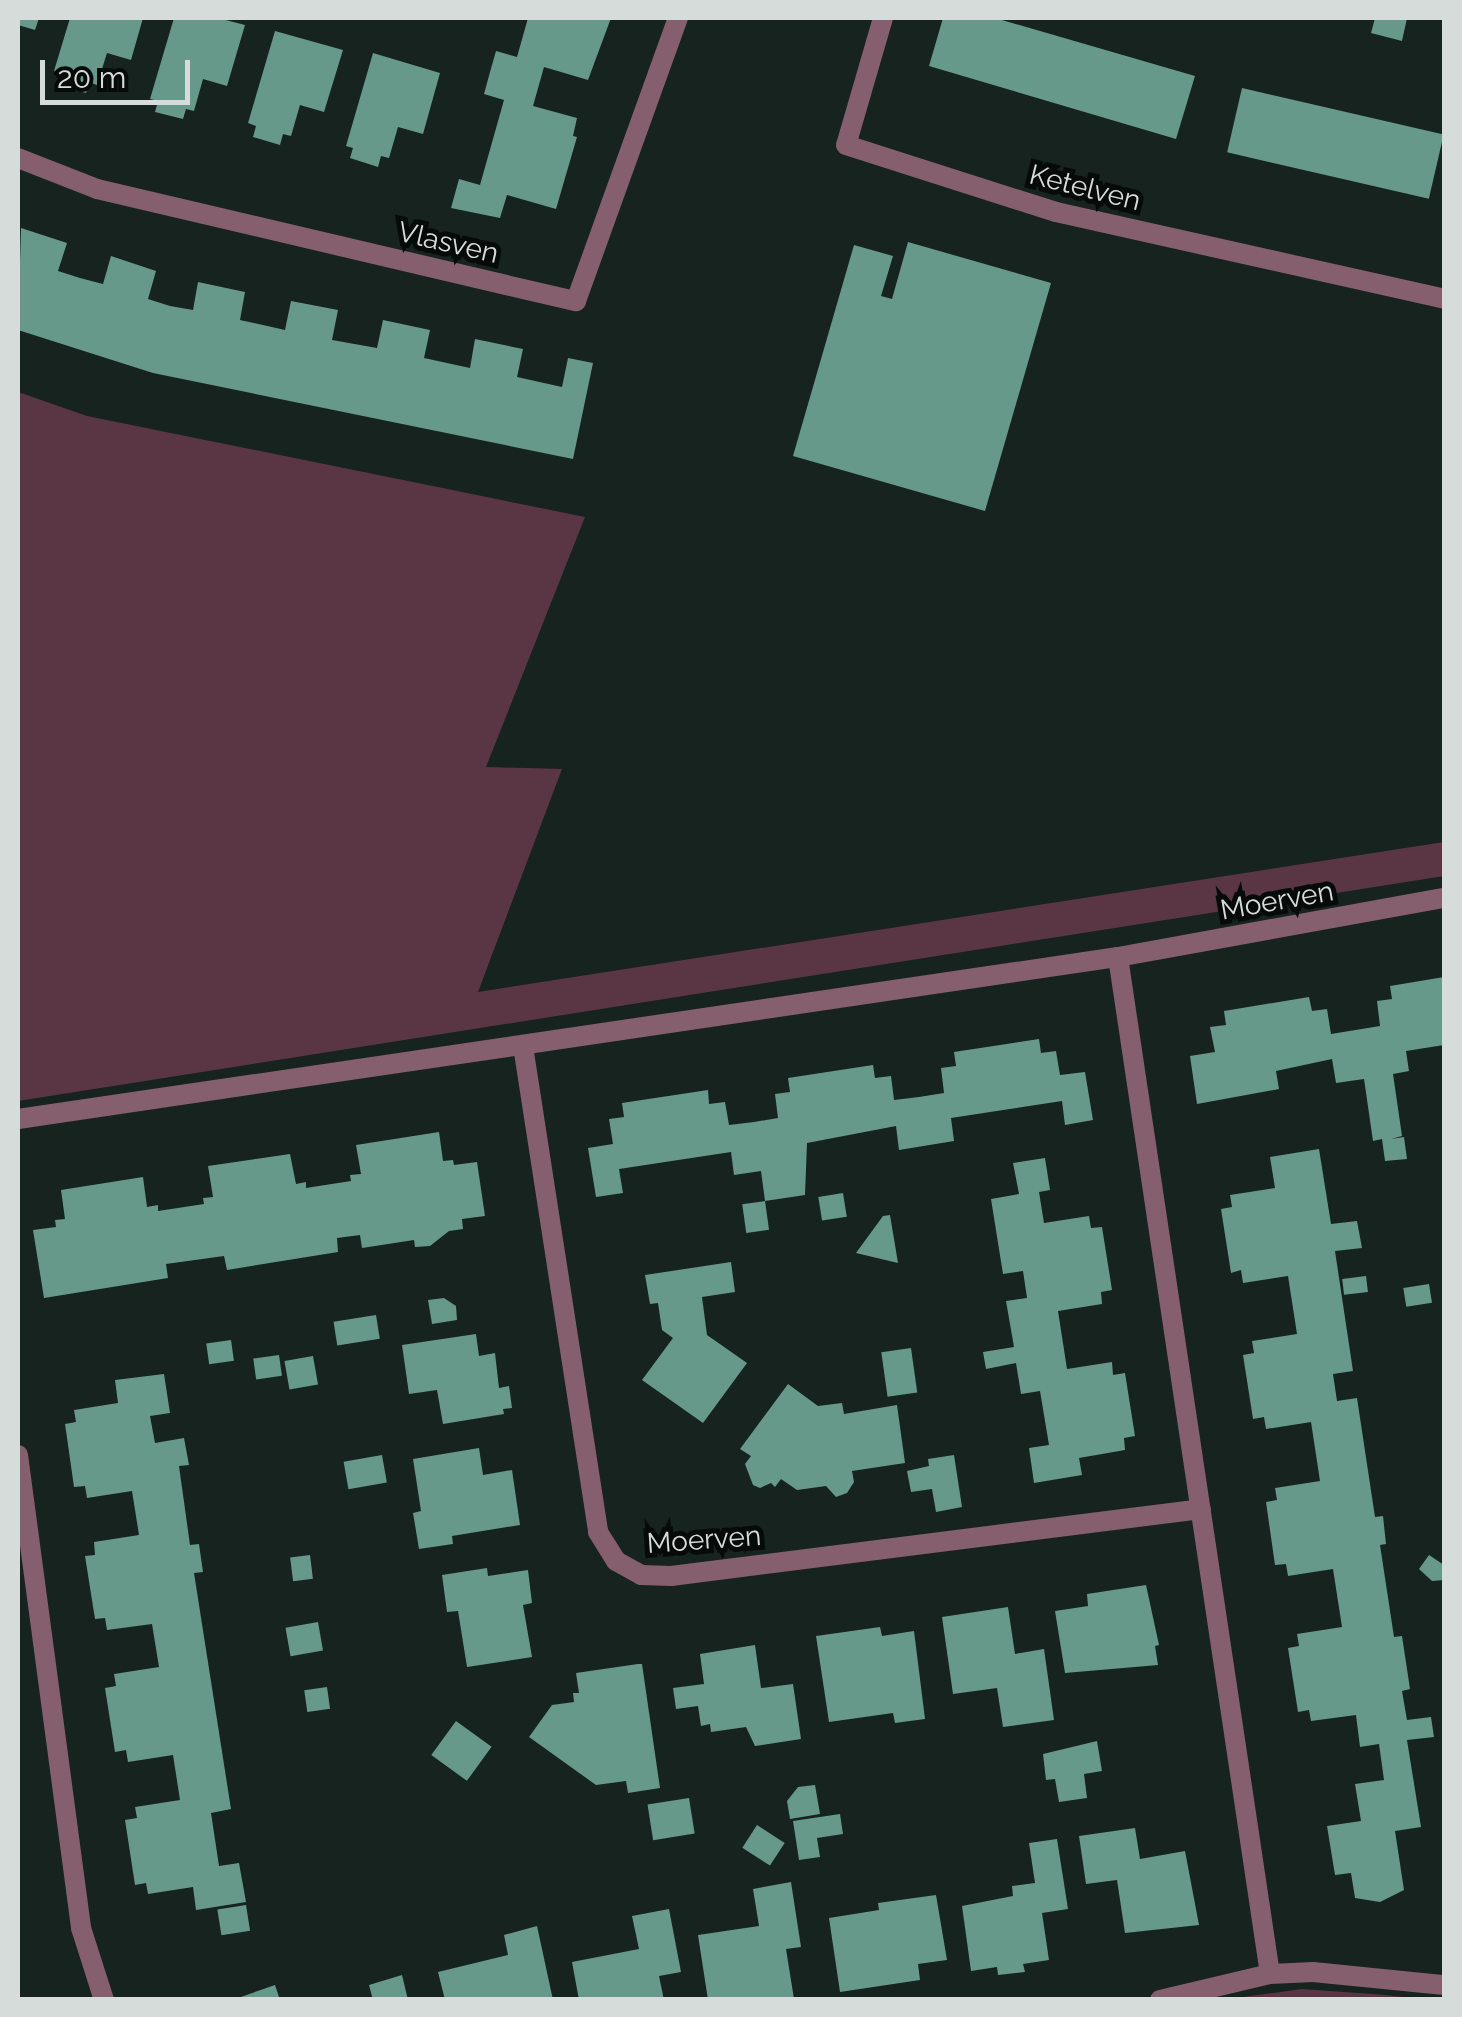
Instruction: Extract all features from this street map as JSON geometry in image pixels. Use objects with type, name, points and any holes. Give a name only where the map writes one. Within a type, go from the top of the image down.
[{"type":"street","name":"Vlasven","points":[[18,158],[98,190],[576,301],[678,18]]},
{"type":"street","name":"Ketelven","points":[[882,18],[846,145],[1056,212],[1444,299]]},
{"type":"street","name":"Moerven","points":[[18,1119],[1118,957],[1444,898]]},
{"type":"street","points":[[1118,957],[1270,1974]]},
{"type":"street","name":"Moerven","points":[[524,1046],[598,1532],[616,1561],[641,1575],[670,1576],[1201,1509]]},
{"type":"street","points":[[18,1455],[80,1928],[104,2000]]},
{"type":"street","points":[[1160,2000],[1270,1974],[1313,1972],[1444,1985]]},
{"type":"shaded area","points":[[18,392],[87,416],[585,517],[486,767],[562,769],[478,992],[1444,842],[1444,876],[18,1101]]},
{"type":"shaded area","points":[[1302,1989],[1386,1995],[1419,1999],[1229,1999]]},
{"type":"building","points":[[18,18],[39,18],[35,30],[18,25]]},
{"type":"building","points":[[70,18],[143,18],[131,60],[107,53],[97,85],[89,82],[86,93],[59,85],[62,74],[54,71]]},
{"type":"building","points":[[174,18],[218,18],[245,25],[227,86],[203,79],[194,111],[186,109],[183,119],[155,112],[158,101],[150,99]]},
{"type":"building","points":[[528,18],[611,18],[588,80],[544,67],[533,106],[577,118],[573,136],[577,137],[556,209],[507,195],[500,218],[451,208],[459,179],[480,185],[504,100],[484,94],[496,51],[517,57]]},
{"type":"building","points":[[943,18],[995,18],[1195,76],[1176,139],[929,66]]},
{"type":"building","points":[[1375,18],[1407,18],[1402,41],[1371,33]]},
{"type":"building","points":[[275,31],[343,50],[324,112],[300,105],[291,136],[283,134],[280,145],[253,137],[256,126],[248,123]]},
{"type":"building","points":[[373,53],[440,73],[423,134],[398,127],[389,158],[381,156],[378,167],[350,158],[353,148],[346,146]]},
{"type":"building","points":[[1242,88],[1444,135],[1429,199],[1227,152]]},
{"type":"building","points":[[21,228],[67,243],[58,271],[103,284],[111,256],[156,271],[148,299],[170,306],[193,310],[198,282],[245,292],[240,320],[285,330],[291,301],[338,310],[332,340],[377,348],[383,320],[430,330],[424,358],[470,368],[475,339],[523,349],[517,377],[562,387],[568,358],[593,363],[573,459],[153,373],[18,330]]},
{"type":"building","points":[[908,242],[1051,283],[985,511],[793,456],[854,245],[893,256],[881,296],[892,299]]},
{"type":"building","points":[[1444,977],[1444,1045],[1406,1051],[1409,1071],[1393,1074],[1402,1136],[1391,1139],[1404,1137],[1407,1159],[1385,1161],[1382,1139],[1373,1141],[1364,1079],[1336,1083],[1332,1059],[1276,1071],[1279,1089],[1197,1104],[1190,1056],[1215,1052],[1210,1027],[1226,1025],[1224,1011],[1309,997],[1312,1011],[1327,1009],[1331,1034],[1380,1026],[1377,1001],[1392,999],[1390,986]]},
{"type":"building","points":[[1039,1039],[1041,1053],[1056,1051],[1060,1075],[1085,1072],[1093,1120],[1065,1125],[1062,1101],[951,1118],[954,1141],[899,1150],[896,1126],[807,1143],[805,1195],[765,1201],[761,1171],[734,1175],[731,1152],[619,1169],[623,1193],[596,1197],[588,1148],[613,1144],[609,1119],[624,1117],[622,1103],[708,1090],[709,1104],[725,1102],[729,1125],[754,1122],[778,1118],[775,1094],[790,1092],[788,1078],[873,1065],[875,1078],[891,1076],[894,1100],[919,1097],[944,1093],[941,1068],[956,1066],[954,1052]]},
{"type":"building","points":[[439,1132],[443,1161],[453,1160],[454,1165],[477,1162],[485,1216],[462,1219],[463,1229],[449,1231],[430,1246],[415,1247],[414,1240],[362,1248],[360,1235],[337,1238],[338,1252],[227,1270],[224,1256],[166,1264],[168,1278],[44,1298],[33,1230],[56,1227],[55,1220],[65,1219],[61,1190],[143,1177],[147,1207],[158,1205],[158,1211],[204,1204],[203,1198],[213,1197],[208,1166],[290,1154],[296,1184],[306,1182],[306,1188],[351,1181],[350,1175],[361,1174],[356,1145]]},
{"type":"building","points":[[1319,1149],[1331,1224],[1357,1221],[1362,1248],[1335,1251],[1353,1371],[1333,1374],[1337,1401],[1357,1398],[1375,1517],[1383,1516],[1386,1544],[1380,1545],[1394,1637],[1402,1636],[1410,1689],[1402,1691],[1407,1720],[1431,1717],[1434,1737],[1407,1740],[1421,1827],[1395,1831],[1404,1890],[1380,1902],[1355,1898],[1351,1873],[1335,1875],[1327,1826],[1361,1821],[1355,1784],[1384,1780],[1379,1744],[1360,1747],[1356,1715],[1311,1721],[1309,1710],[1298,1712],[1288,1648],[1299,1646],[1297,1634],[1342,1627],[1333,1569],[1288,1576],[1286,1564],[1275,1565],[1266,1502],[1277,1500],[1275,1488],[1320,1481],[1311,1422],[1266,1429],[1264,1417],[1253,1419],[1243,1355],[1254,1353],[1252,1341],[1297,1334],[1288,1276],[1243,1283],[1241,1270],[1231,1273],[1221,1209],[1232,1207],[1230,1195],[1275,1188],[1270,1157]]},
{"type":"building","points":[[1045,1158],[1050,1190],[1039,1192],[1044,1223],[1089,1216],[1091,1228],[1102,1227],[1112,1290],[1101,1292],[1102,1304],[1058,1311],[1067,1369],[1112,1362],[1113,1375],[1125,1373],[1135,1436],[1124,1438],[1125,1450],[1079,1458],[1082,1475],[1034,1483],[1029,1448],[1049,1445],[1040,1391],[1021,1394],[1016,1363],[986,1369],[983,1352],[1014,1347],[1006,1301],[1027,1298],[1023,1271],[1003,1274],[991,1199],[1019,1194],[1013,1163]]},
{"type":"building","points":[[843,1193],[847,1217],[822,1221],[818,1197]]},
{"type":"building","points":[[765,1201],[769,1230],[746,1233],[742,1204]]},
{"type":"building","points":[[890,1215],[898,1263],[856,1253],[883,1216]]},
{"type":"building","points":[[731,1262],[735,1292],[702,1297],[707,1335],[747,1363],[703,1423],[642,1380],[673,1338],[662,1330],[658,1303],[650,1304],[645,1275]]},
{"type":"building","points":[[1366,1276],[1368,1292],[1344,1295],[1342,1279]]},
{"type":"building","points":[[1429,1284],[1432,1303],[1406,1307],[1403,1288]]},
{"type":"building","points":[[444,1298],[456,1306],[457,1320],[432,1324],[428,1300]]},
{"type":"building","points":[[376,1315],[380,1339],[337,1345],[334,1322]]},
{"type":"building","points":[[476,1334],[479,1356],[495,1353],[499,1388],[509,1386],[512,1408],[503,1409],[504,1414],[443,1424],[437,1390],[409,1394],[402,1345]]},
{"type":"building","points":[[231,1340],[234,1361],[209,1364],[206,1343]]},
{"type":"building","points":[[911,1348],[917,1393],[888,1397],[881,1352]]},
{"type":"building","points":[[279,1355],[282,1376],[256,1379],[253,1359]]},
{"type":"building","points":[[313,1356],[318,1385],[289,1390],[284,1361]]},
{"type":"building","points":[[164,1374],[170,1413],[150,1416],[155,1443],[184,1438],[189,1465],[179,1466],[190,1545],[199,1544],[203,1572],[194,1573],[231,1809],[211,1813],[219,1866],[239,1863],[246,1902],[196,1910],[193,1887],[148,1894],[146,1883],[135,1885],[125,1820],[137,1818],[135,1807],[180,1800],[173,1755],[128,1762],[126,1750],[115,1752],[105,1688],[116,1686],[114,1674],[159,1667],[152,1624],[107,1630],[105,1618],[95,1619],[85,1556],[95,1555],[94,1542],[139,1535],[132,1491],[87,1498],[85,1486],[74,1487],[65,1424],[76,1422],[74,1410],[118,1403],[115,1380]]},
{"type":"building","points":[[788,1384],[818,1406],[842,1403],[844,1414],[897,1405],[905,1463],[852,1471],[854,1482],[847,1493],[836,1497],[826,1486],[797,1490],[781,1479],[775,1487],[771,1483],[760,1488],[753,1485],[745,1464],[751,1456],[740,1449]]},
{"type":"building","points":[[479,1448],[483,1475],[512,1470],[520,1525],[452,1536],[453,1544],[419,1549],[413,1513],[421,1511],[413,1459]]},
{"type":"building","points":[[382,1455],[387,1483],[348,1489],[344,1462]]},
{"type":"building","points":[[954,1455],[962,1507],[936,1512],[932,1489],[911,1492],[907,1471],[929,1466],[928,1459]]},
{"type":"building","points":[[310,1555],[313,1579],[293,1581],[290,1557]]},
{"type":"building","points":[[1429,1555],[1444,1565],[1444,1580],[1432,1581],[1419,1569]]},
{"type":"building","points":[[487,1568],[488,1576],[528,1570],[532,1603],[523,1605],[532,1657],[467,1667],[458,1611],[447,1612],[442,1575]]},
{"type":"building","points":[[1146,1585],[1159,1645],[1155,1646],[1158,1665],[1065,1673],[1055,1611],[1088,1606],[1087,1594]]},
{"type":"building","points":[[1008,1607],[1015,1654],[1044,1649],[1054,1720],[1003,1727],[997,1688],[953,1694],[942,1617]]},
{"type":"building","points":[[318,1622],[323,1651],[291,1656],[286,1628]]},
{"type":"building","points":[[880,1627],[882,1636],[914,1631],[925,1719],[895,1723],[893,1713],[829,1722],[816,1636]]},
{"type":"building","points":[[755,1645],[761,1688],[793,1684],[801,1739],[755,1746],[746,1727],[711,1732],[710,1724],[701,1726],[698,1706],[676,1709],[673,1688],[704,1684],[700,1654]]},
{"type":"building","points":[[642,1664],[660,1788],[628,1793],[626,1781],[596,1785],[529,1737],[552,1705],[574,1702],[573,1693],[579,1693],[576,1673]]},
{"type":"building","points":[[327,1687],[330,1709],[307,1712],[304,1690]]},
{"type":"building","points":[[456,1721],[492,1747],[467,1781],[431,1755]]},
{"type":"building","points":[[1097,1741],[1102,1771],[1084,1774],[1087,1798],[1059,1802],[1055,1779],[1046,1780],[1043,1754]]},
{"type":"building","points":[[815,1785],[820,1814],[790,1819],[787,1801],[798,1787]]},
{"type":"building","points":[[689,1798],[695,1834],[653,1840],[648,1805]]},
{"type":"building","points":[[840,1814],[843,1834],[817,1838],[820,1857],[799,1860],[793,1821]]},
{"type":"building","points":[[757,1825],[785,1843],[770,1866],[742,1848]]},
{"type":"building","points":[[1135,1828],[1140,1859],[1185,1851],[1199,1925],[1125,1933],[1117,1880],[1086,1884],[1079,1836]]},
{"type":"building","points":[[1057,1839],[1068,1909],[1042,1913],[1049,1960],[1023,1964],[1025,1972],[998,1975],[997,1967],[971,1971],[962,1906],[1013,1896],[1012,1886],[1035,1883],[1029,1843]]},
{"type":"building","points":[[791,1882],[801,1947],[786,1949],[794,1999],[708,2000],[698,1935],[759,1926],[753,1889]]},
{"type":"building","points":[[936,1895],[947,1960],[918,1964],[920,1980],[840,1992],[829,1918],[879,1910],[878,1903]]},
{"type":"building","points":[[246,1905],[250,1931],[221,1935],[217,1910]]},
{"type":"building","points":[[669,1909],[681,1972],[659,1976],[664,2000],[579,2000],[572,1962],[639,1949],[632,1916]]},
{"type":"building","points":[[537,1926],[553,2000],[445,2000],[438,1972],[508,1955],[504,1935]]},
{"type":"building","points":[[402,1975],[408,2000],[373,2000],[369,1985]]},
{"type":"building","points":[[275,1985],[280,2000],[235,2000],[235,1999]]}]
